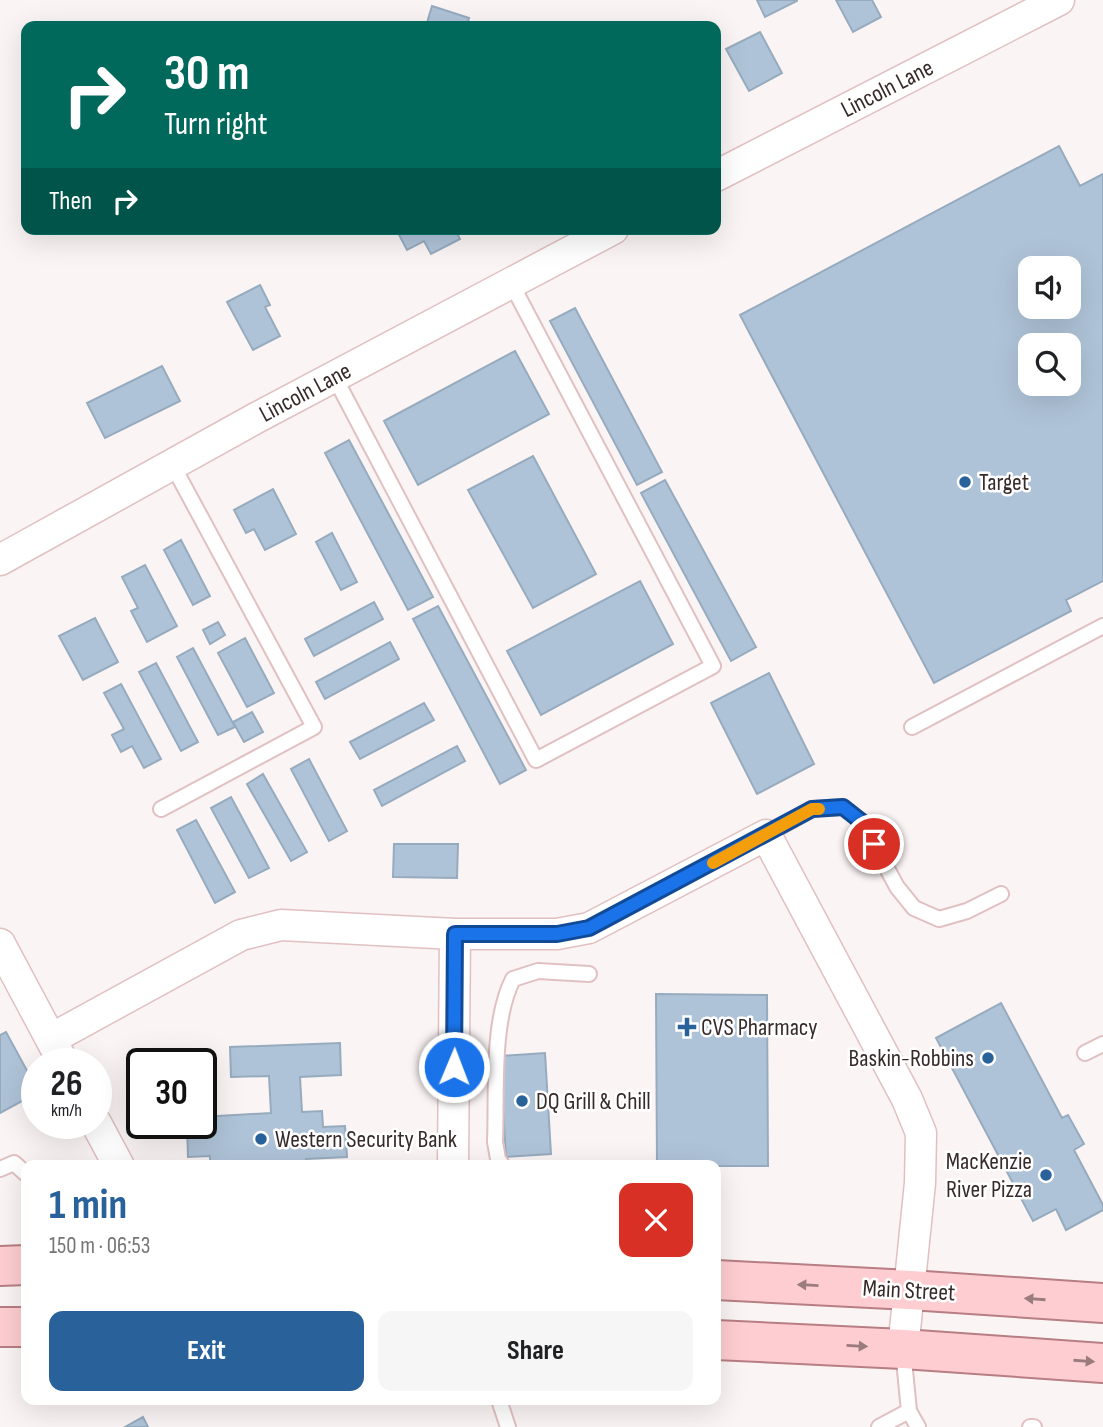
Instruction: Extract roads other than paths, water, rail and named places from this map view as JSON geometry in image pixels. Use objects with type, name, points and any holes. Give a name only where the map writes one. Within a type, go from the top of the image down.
[{"type":"main road","points":[[0,1266],[21,1265]]},
{"type":"main road","name":"Main Street","points":[[721,1280],[1103,1303]]},
{"type":"main road","points":[[0,1327],[21,1327]]},
{"type":"main road","points":[[721,1340],[1103,1363]]},
{"type":"street","name":"Lincoln Lane","points":[[721,173],[1059,0]]},
{"type":"street","name":"Lincoln Lane","points":[[0,560],[334,376],[602,235]]},
{"type":"street","points":[[63,1048],[241,935],[281,925],[455,934],[557,934],[589,928],[766,835],[907,1099],[921,1133],[920,1183],[903,1349]]},
{"type":"street","points":[[453,1160],[455,934]]},
{"type":"street","points":[[0,944],[56,1048]]},
{"type":"street","points":[[105,1139],[116,1160]]},
{"type":"lane","points":[[334,376],[536,760],[713,666],[511,283]]},
{"type":"lane","points":[[161,809],[314,727],[172,464]]},
{"type":"lane","points":[[912,727],[1103,626]]},
{"type":"lane","points":[[766,835],[812,809],[843,807],[862,822],[897,887],[914,908],[939,919],[967,911],[1001,894]]},
{"type":"lane","points":[[499,1160],[495,1142],[499,1036],[504,997],[513,979],[538,971],[589,974]]},
{"type":"lane","points":[[1085,1053],[1103,1044]]},
{"type":"lane","points":[[0,1169],[14,1163],[21,1169]]},
{"type":"lane","points":[[903,1349],[909,1411],[918,1427]]},
{"type":"lane","points":[[501,1405],[508,1427]]},
{"type":"lane","points":[[879,1427],[909,1411]]},
{"type":"place","name":"Target","points":[[965,482]]},
{"type":"place","name":"CVS Pharmacy","points":[[687,1027]]},
{"type":"place","name":"Baskin-Robbins","points":[[988,1058]]},
{"type":"place","name":"DQ Grill & Chill","points":[[522,1101]]},
{"type":"place","name":"Western Security Bank","points":[[261,1139]]},
{"type":"place","name":"MacKenzie River Pizza","points":[[1046,1175]]}]
